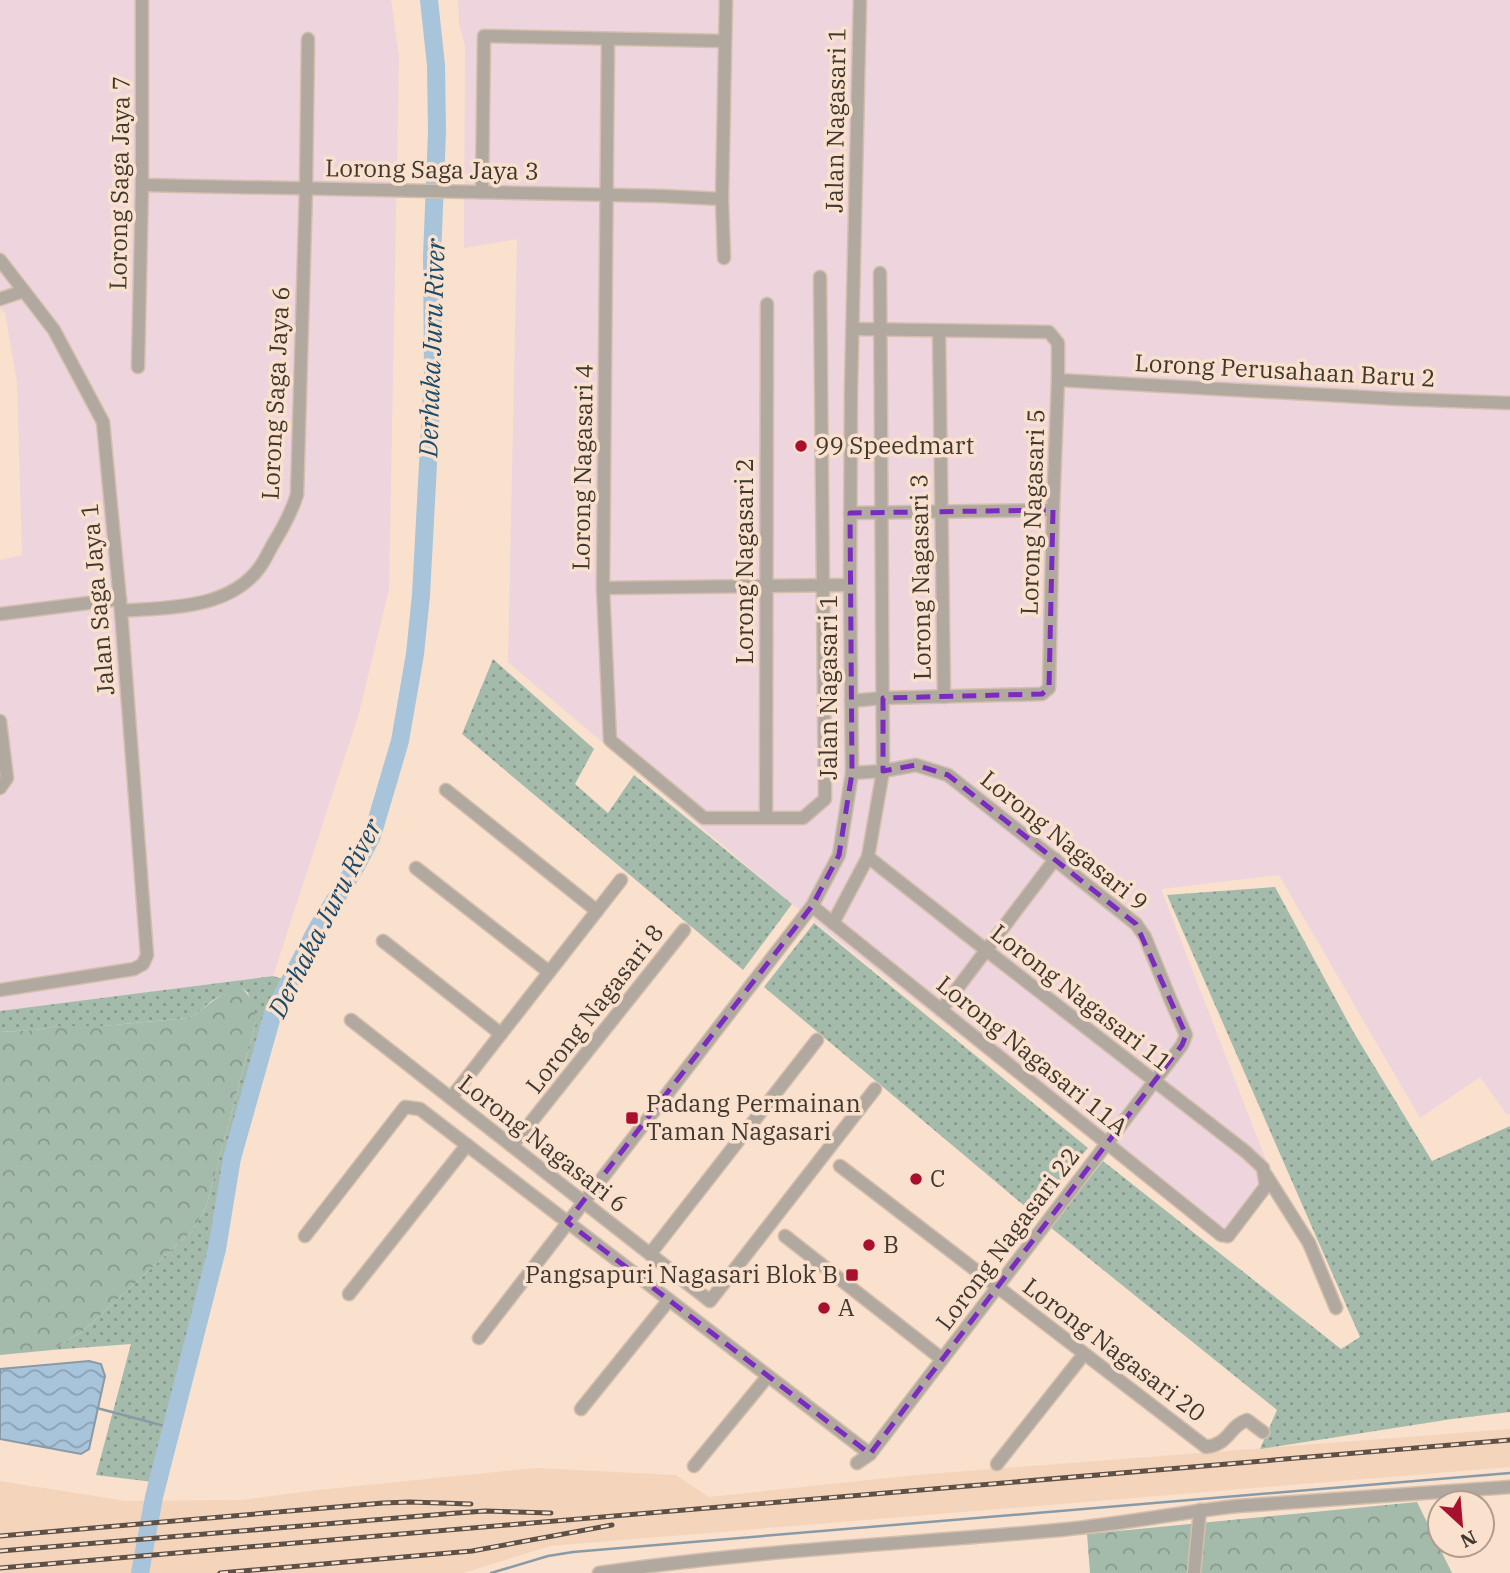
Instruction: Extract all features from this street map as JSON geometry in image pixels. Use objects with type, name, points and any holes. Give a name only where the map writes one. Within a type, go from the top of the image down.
[{"type":"street","name":"Lorong Saga Jaya 7","points":[[138,367],[142,0]]},
{"type":"street","points":[[724,258],[722,199],[726,0]]},
{"type":"street","name":"Jalan Nagasari 1","points":[[479,1338],[811,906],[839,855],[852,773],[850,513],[860,0]]},
{"type":"street","points":[[482,192],[484,36],[724,41]]},
{"type":"street","name":"Lorong Nagasari 4","points":[[608,38],[603,588],[610,740],[704,818],[766,818]]},
{"type":"street","name":"Lorong Saga Jaya 6","points":[[0,614],[120,605],[187,606],[213,599],[235,590],[260,568],[291,513],[296,495],[309,39]]},
{"type":"street","name":"Lorong Saga Jaya 3","points":[[142,185],[722,199]]},
{"type":"street","name":"Jalan Saga Jaya 1","points":[[0,260],[54,330],[103,422],[147,955],[143,964],[134,969],[0,990]]},
{"type":"street","points":[[833,923],[868,857],[883,771],[880,273]]},
{"type":"street","points":[[766,818],[803,818],[825,799],[820,277]]},
{"type":"street","points":[[0,299],[24,291]]},
{"type":"street","name":"Lorong Nagasari 2","points":[[766,818],[767,304]]},
{"type":"street","points":[[853,329],[939,331]]},
{"type":"street","name":"Lorong Nagasari 5","points":[[939,331],[1049,332],[1058,343],[1049,688],[1042,694],[944,697]]},
{"type":"street","name":"Lorong Nagasari 3","points":[[939,331],[944,697]]},
{"type":"street","name":"Lorong Perusahaan Baru 2","points":[[1058,380],[1510,403]]},
{"type":"street","points":[[850,513],[1053,510]]},
{"type":"street","points":[[603,588],[850,585]]},
{"type":"street","points":[[851,701],[944,697]]},
{"type":"street","points":[[0,721],[7,778],[0,788]]},
{"type":"street","name":"Lorong Nagasari 9","points":[[852,773],[916,765],[948,775],[1136,924],[1149,946],[1186,1035]]},
{"type":"street","points":[[446,790],[597,911]]},
{"type":"street","name":"Lorong Nagasari 11","points":[[868,857],[1263,1168],[1309,1243],[1336,1308]]},
{"type":"street","points":[[941,1010],[1055,859]]},
{"type":"street","points":[[416,868],[549,972]]},
{"type":"street","points":[[451,1098],[621,880]]},
{"type":"street","name":"Lorong Nagasari 11A","points":[[811,906],[1221,1235],[1228,1236],[1266,1186],[1265,1174]]},
{"type":"street","name":"Lorong Nagasari 8","points":[[512,1146],[684,930]]},
{"type":"street","points":[[383,941],[501,1034]]},
{"type":"street","name":"Lorong Nagasari 6","points":[[351,1020],[710,1301],[875,1088]]},
{"type":"street","name":"Lorong Nagasari 22","points":[[857,1463],[870,1454],[1182,1045],[1186,1035]]},
{"type":"street","points":[[650,1254],[817,1040]]},
{"type":"street","points":[[306,1236],[405,1107],[420,1108],[870,1454]]},
{"type":"street","points":[[349,1294],[467,1145]]},
{"type":"street","name":"Lorong Nagasari 20","points":[[840,1166],[1206,1447],[1222,1442],[1241,1422],[1247,1420],[1263,1432]]},
{"type":"street","points":[[785,1236],[942,1360]]},
{"type":"street","points":[[581,1409],[669,1300]]},
{"type":"street","points":[[998,1464],[1084,1354]]},
{"type":"street","points":[[694,1466],[768,1376]]},
{"type":"street","points":[[599,1573],[800,1551],[1092,1527],[1238,1506],[1510,1487]]},
{"type":"street","points":[[1194,1573],[1200,1510]]},
{"type":"highlighted area","points":[[1053,510],[1049,688],[1042,694],[883,698],[883,771],[916,765],[948,775],[1136,924],[1186,1035],[1182,1045],[870,1454],[567,1222],[812,906],[839,855],[852,773],[850,513]]},
{"type":"shaded area","points":[[0,0],[391,0],[399,56],[389,589],[359,713],[273,976],[0,1011],[0,560],[22,555],[17,382],[5,313],[0,308]]},
{"type":"shaded area","points":[[458,0],[1510,0],[1510,1113],[1507,1115],[1480,1077],[1420,1118],[1279,875],[1161,889],[1274,1181],[1227,1245],[792,904],[508,662],[517,239],[464,248],[465,46],[459,23]]},
{"type":"shaded area","points":[[1510,1429],[1510,1467],[550,1546],[463,1573],[0,1573],[0,1481],[126,1501],[241,1500],[536,1468],[676,1475],[709,1497],[916,1475]]},
{"type":"green space","points":[[493,659],[594,749],[575,784],[608,813],[634,775],[792,904],[743,970],[462,734]]},
{"type":"green space","points":[[1275,887],[1354,1033],[1432,1161],[1510,1126],[1510,1412],[1260,1449],[1277,1410],[1050,1227],[1103,1161],[1341,1349],[1360,1337],[1167,895]]},
{"type":"green space","points":[[814,923],[1088,1148],[1033,1213],[764,987]]},
{"type":"green space","points":[[273,976],[283,979],[266,1017],[234,1145],[213,1247],[153,1482],[96,1475],[131,1344],[52,1350],[83,1331],[192,1231],[206,1207],[256,1022],[248,993],[242,988],[222,994],[187,1018],[0,1032],[0,1011]]},
{"type":"green space","points":[[234,988],[242,988],[248,995],[256,1022],[206,1207],[192,1231],[83,1331],[52,1350],[0,1355],[0,1032],[187,1018]]},
{"type":"green space","points":[[1417,1502],[1426,1520],[1426,1559],[1445,1559],[1452,1573],[1090,1573],[1087,1534]]},
{"type":"water","points":[[89,1361],[101,1364],[105,1376],[89,1449],[81,1454],[0,1439],[0,1369]]},
{"type":"waterway","name":"Derhaka Juru River","points":[[140,1573],[154,1497],[217,1249],[232,1158],[273,1013],[318,927],[372,836],[400,741],[415,654],[421,595],[433,371],[432,257],[437,132],[436,65],[429,0]]},
{"type":"waterway","points":[[97,1408],[172,1428]]},
{"type":"waterway","points":[[491,1573],[548,1556],[573,1552],[1510,1473]]},
{"type":"railway","points":[[0,1568],[1510,1440]]},
{"type":"railway","points":[[0,1536],[383,1503],[471,1504]]},
{"type":"railway","points":[[0,1551],[485,1511],[551,1513]]},
{"type":"railway","points":[[220,1573],[472,1551],[612,1525]]},
{"type":"place","name":"99 Speedmart","points":[[801,446]]},
{"type":"place","name":"Padang Permainan Taman Nagasari","points":[[632,1118]]},
{"type":"place","name":"C","points":[[916,1179]]},
{"type":"place","name":"B","points":[[869,1245]]},
{"type":"place","name":"Pangsapuri Nagasari Blok B","points":[[852,1275]]},
{"type":"place","name":"A","points":[[824,1308]]}]
